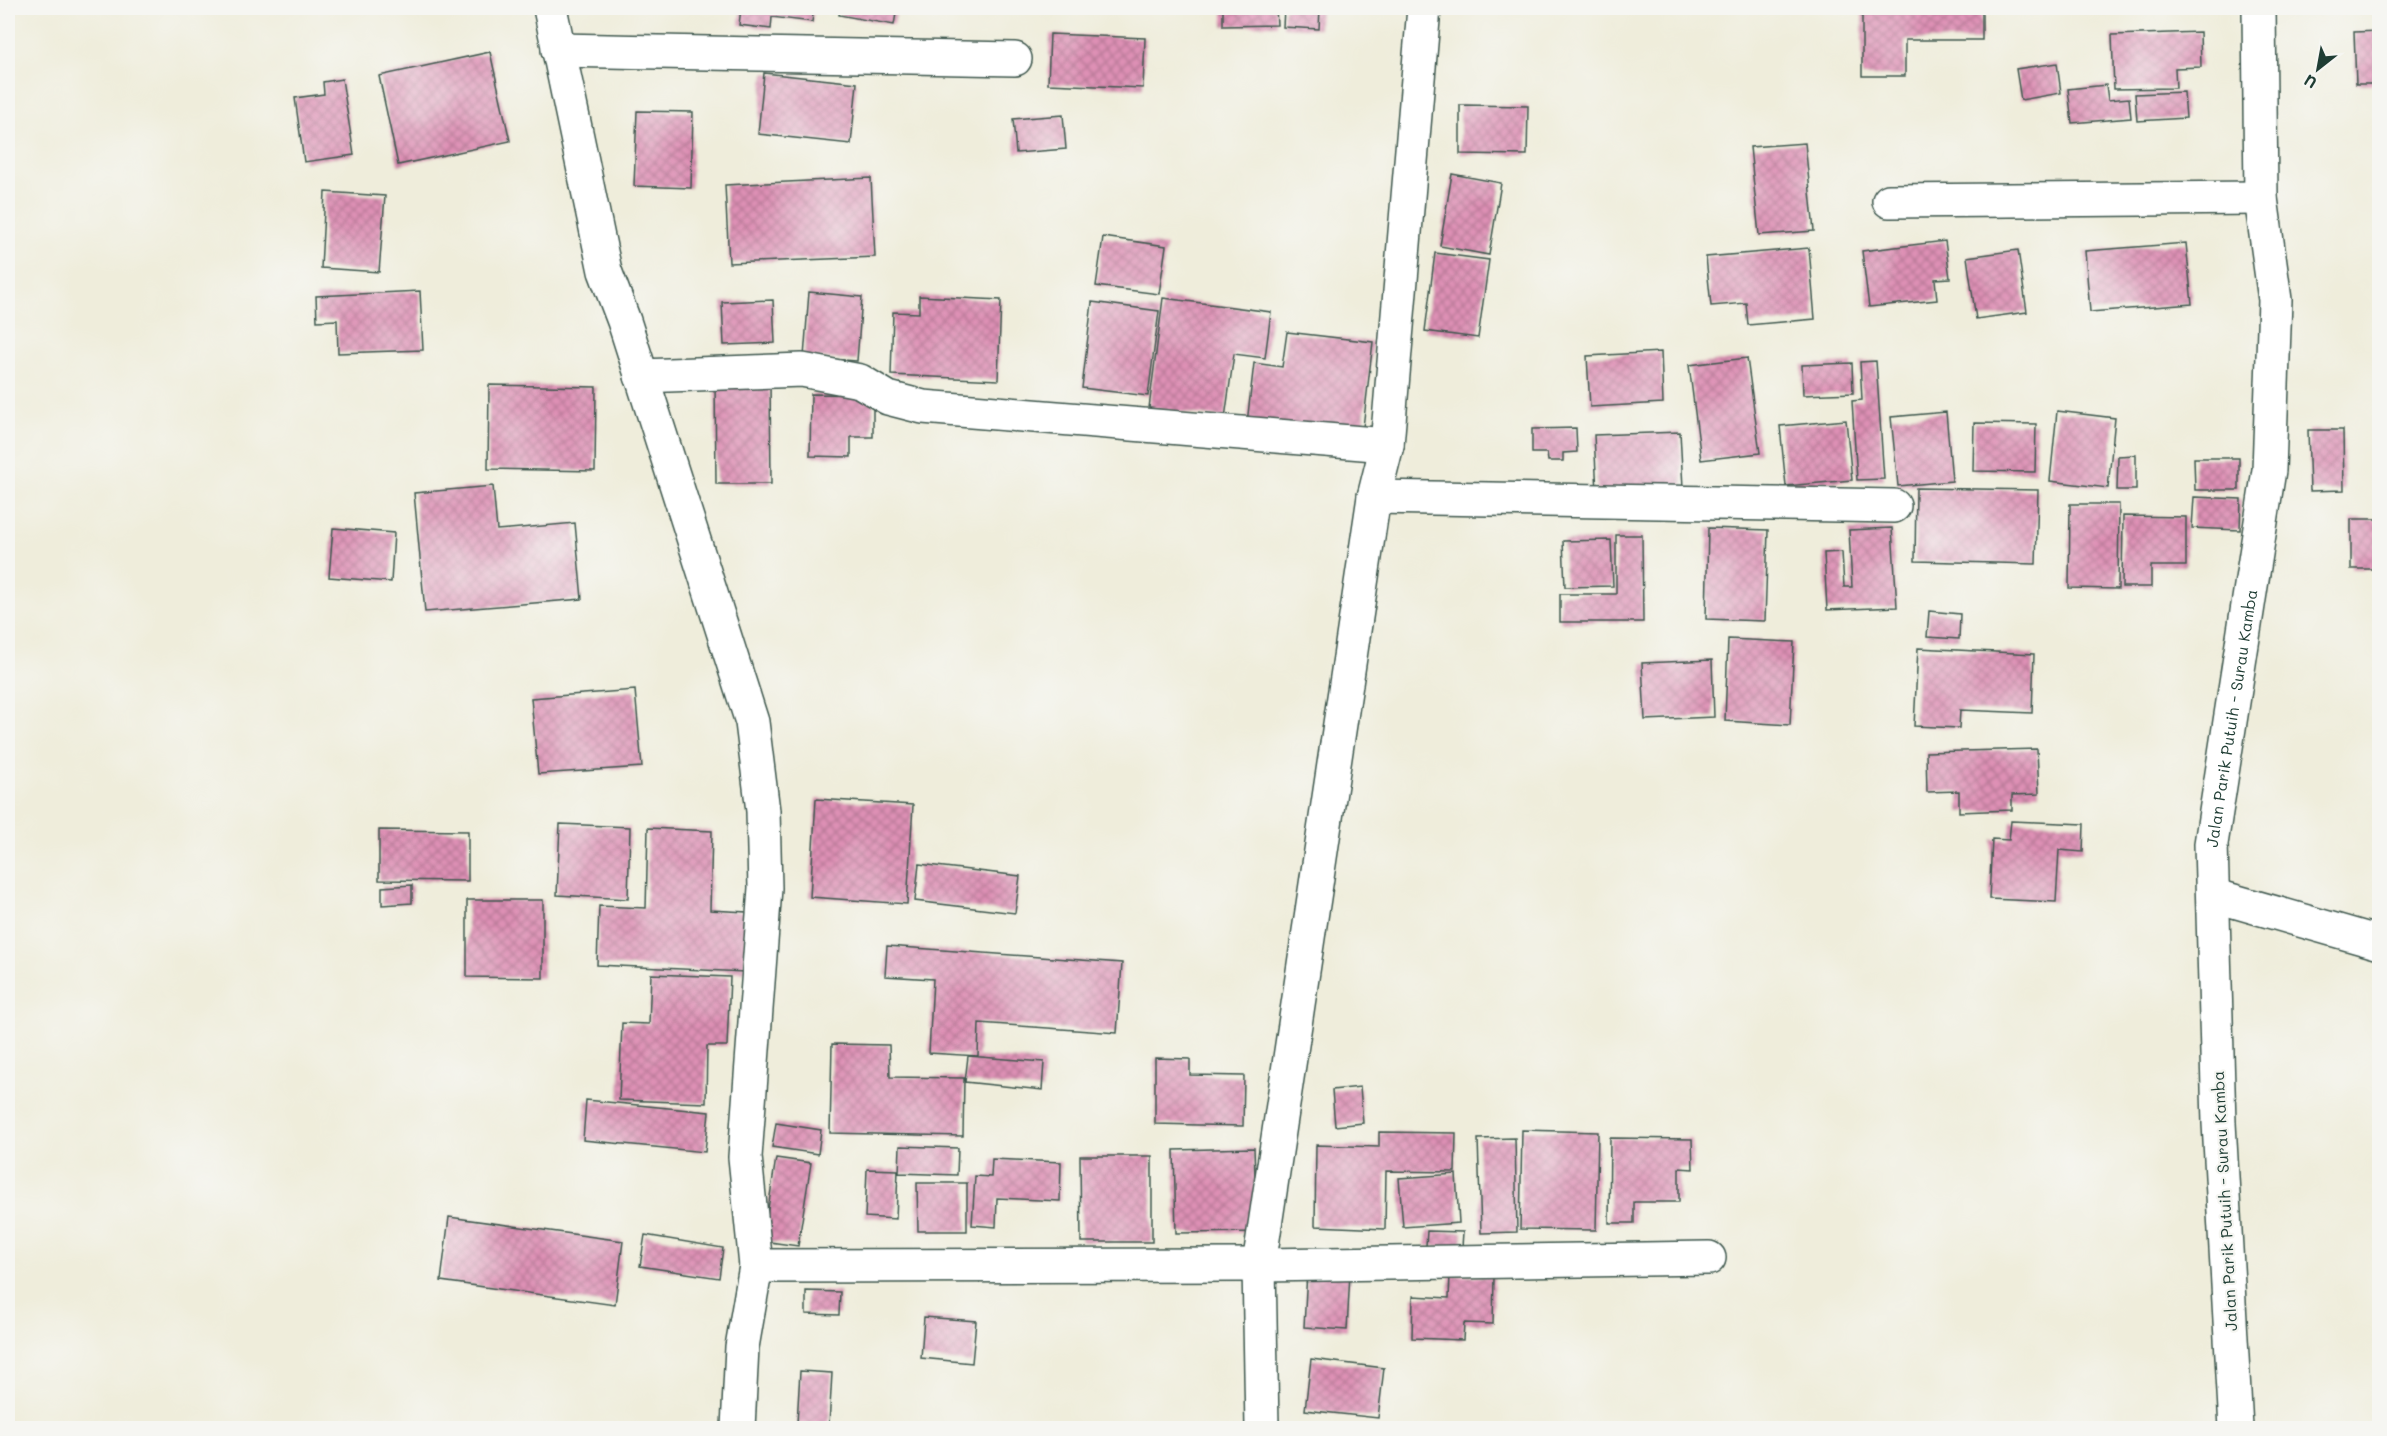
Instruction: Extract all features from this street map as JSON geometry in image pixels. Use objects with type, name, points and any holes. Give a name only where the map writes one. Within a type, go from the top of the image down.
[{"type":"street","points":[[550,8],[605,271],[624,321],[748,711],[753,733],[763,811],[765,888],[746,1157],[756,1266],[742,1347],[738,1428]]},
{"type":"street","points":[[1262,1428],[1259,1265],[1374,497],[1387,445],[1425,8]]},
{"type":"street","name":"Jalan Parik Putuih - Surau Kamba","points":[[2236,1428],[2219,1123],[2211,844],[2269,470],[2274,300],[2260,198],[2259,8]]},
{"type":"street","points":[[558,50],[1015,58]]},
{"type":"street","points":[[1889,201],[2260,198]]},
{"type":"street","points":[[641,376],[802,370],[860,381],[888,398],[923,407],[1387,445]]},
{"type":"street","points":[[1374,497],[1894,506]]},
{"type":"street","points":[[2213,895],[2379,943]]},
{"type":"street","points":[[756,1266],[1259,1265],[1709,1258]]},
{"type":"building","points":[[741,8],[814,8],[812,22],[772,17],[771,29],[739,25]]},
{"type":"building","points":[[840,8],[897,8],[894,25],[839,15]]},
{"type":"building","points":[[1223,8],[1276,8],[1277,25],[1223,26]]},
{"type":"building","points":[[1284,8],[1320,8],[1319,29],[1283,27]]},
{"type":"building","points":[[1862,8],[1982,8],[1982,40],[1905,40],[1905,76],[1862,76]]},
{"type":"building","points":[[2380,31],[2380,84],[2356,84],[2354,32]]},
{"type":"building","points":[[2200,32],[2201,67],[2175,68],[2176,88],[2114,89],[2112,35]]},
{"type":"building","points":[[1050,34],[1145,38],[1143,88],[1048,84]]},
{"type":"building","points":[[490,52],[510,141],[398,165],[379,76]]},
{"type":"building","points":[[2057,63],[2061,93],[2021,100],[2016,69]]},
{"type":"building","points":[[764,73],[857,83],[851,144],[758,134]]},
{"type":"building","points":[[342,79],[354,155],[304,162],[295,98],[324,94],[323,82]]},
{"type":"building","points":[[2106,85],[2108,100],[2129,98],[2131,118],[2072,123],[2068,89]]},
{"type":"building","points":[[2184,92],[2186,118],[2137,121],[2135,94]]},
{"type":"building","points":[[1460,105],[1528,106],[1527,155],[1460,154]]},
{"type":"building","points":[[637,111],[693,112],[691,188],[634,186]]},
{"type":"building","points":[[1063,115],[1066,149],[1016,153],[1013,119]]},
{"type":"building","points":[[1805,143],[1814,231],[1759,235],[1750,147]]},
{"type":"building","points":[[1452,174],[1501,183],[1489,255],[1440,246]]},
{"type":"building","points":[[871,178],[875,257],[729,263],[725,185]]},
{"type":"building","points":[[325,192],[385,196],[379,272],[321,268]]},
{"type":"building","points":[[1103,237],[1166,246],[1159,294],[1096,286]]},
{"type":"building","points":[[1945,241],[1950,278],[1935,279],[1937,300],[1869,307],[1862,251]]},
{"type":"building","points":[[2186,243],[2192,304],[2090,312],[2085,251]]},
{"type":"building","points":[[1809,248],[1815,319],[1748,325],[1746,303],[1711,306],[1706,257]]},
{"type":"building","points":[[2018,250],[2027,312],[1976,319],[1967,257]]},
{"type":"building","points":[[1435,253],[1489,260],[1478,338],[1425,331]]},
{"type":"building","points":[[420,291],[423,350],[338,353],[337,320],[317,321],[316,296]]},
{"type":"building","points":[[809,292],[862,297],[857,361],[804,357]]},
{"type":"building","points":[[919,296],[1001,300],[998,380],[891,375],[893,312],[919,313]]},
{"type":"building","points":[[1163,298],[1271,312],[1265,358],[1234,354],[1225,418],[1149,408]]},
{"type":"building","points":[[773,300],[775,343],[724,345],[722,302]]},
{"type":"building","points":[[1092,302],[1159,311],[1148,396],[1082,388]]},
{"type":"building","points":[[1287,332],[1373,342],[1362,436],[1247,423],[1254,363],[1282,367]]},
{"type":"building","points":[[1661,352],[1663,403],[1590,407],[1587,356]]},
{"type":"building","points":[[1747,358],[1760,453],[1701,460],[1689,365]]},
{"type":"building","points":[[1876,361],[1884,479],[1857,480],[1852,401],[1862,400],[1860,362]]},
{"type":"building","points":[[1852,363],[1853,393],[1803,395],[1802,365]]},
{"type":"building","points":[[715,380],[770,380],[771,484],[716,484]]},
{"type":"building","points":[[489,385],[596,387],[595,471],[488,469]]},
{"type":"building","points":[[811,394],[873,395],[873,437],[851,437],[851,457],[810,456]]},
{"type":"building","points":[[2057,411],[2115,418],[2108,488],[2050,481]]},
{"type":"building","points":[[1946,412],[1952,481],[1898,486],[1891,417]]},
{"type":"building","points":[[1846,420],[1852,480],[1786,486],[1780,426]]},
{"type":"building","points":[[1974,423],[2036,424],[2035,472],[1973,471]]},
{"type":"building","points":[[1576,428],[1577,452],[1563,453],[1563,461],[1548,461],[1547,453],[1532,453],[1532,429]]},
{"type":"building","points":[[2308,430],[2343,430],[2344,490],[2310,491]]},
{"type":"building","points":[[1680,432],[1683,488],[1597,492],[1594,435]]},
{"type":"building","points":[[2136,455],[2136,490],[2117,490],[2118,456]]},
{"type":"building","points":[[2194,458],[2239,458],[2239,490],[2195,490]]},
{"type":"building","points":[[493,486],[497,530],[575,523],[582,599],[425,612],[414,493]]},
{"type":"building","points":[[1916,488],[2038,490],[2036,564],[1915,561]]},
{"type":"building","points":[[2194,497],[2241,499],[2240,530],[2192,528]]},
{"type":"building","points":[[2070,504],[2119,504],[2118,589],[2069,588]]},
{"type":"building","points":[[2123,516],[2186,517],[2186,566],[2151,566],[2151,587],[2122,587]]},
{"type":"building","points":[[2351,519],[2380,519],[2380,569],[2351,569]]},
{"type":"building","points":[[333,528],[394,533],[391,582],[329,577]]},
{"type":"building","points":[[1708,528],[1768,530],[1765,621],[1706,619]]},
{"type":"building","points":[[1892,528],[1897,607],[1827,610],[1824,553],[1842,552],[1844,587],[1852,587],[1849,530]]},
{"type":"building","points":[[1616,535],[1642,535],[1643,622],[1560,622],[1560,594],[1616,594]]},
{"type":"building","points":[[1611,540],[1613,586],[1565,587],[1563,541]]},
{"type":"building","points":[[1929,611],[1960,614],[1959,639],[1927,637]]},
{"type":"building","points":[[1728,639],[1794,642],[1790,725],[1725,721]]},
{"type":"building","points":[[1918,648],[2034,654],[2032,713],[1960,710],[1959,728],[1914,726]]},
{"type":"building","points":[[1712,660],[1714,717],[1645,720],[1642,663]]},
{"type":"building","points":[[635,690],[642,767],[538,774],[531,698]]},
{"type":"building","points":[[2037,749],[2039,794],[2012,795],[2012,810],[1959,812],[1959,791],[1927,792],[1926,752]]},
{"type":"building","points":[[816,799],[913,805],[907,904],[810,897]]},
{"type":"building","points":[[2011,821],[2084,824],[2083,852],[2059,850],[2056,902],[1989,899],[1992,839],[2009,840]]},
{"type":"building","points":[[560,824],[630,827],[628,899],[557,895]]},
{"type":"building","points":[[648,828],[712,831],[710,910],[747,912],[745,972],[597,965],[599,906],[646,908]]},
{"type":"building","points":[[379,830],[468,831],[468,881],[379,880]]},
{"type":"building","points":[[919,864],[1020,876],[1015,913],[915,901]]},
{"type":"building","points":[[412,885],[412,903],[382,905],[382,887]]},
{"type":"building","points":[[467,900],[543,900],[543,978],[467,977]]},
{"type":"building","points":[[887,946],[1122,963],[1117,1033],[979,1023],[978,1056],[929,1053],[933,979],[885,976]]},
{"type":"building","points":[[651,974],[730,977],[727,1046],[707,1046],[706,1103],[619,1100],[622,1023],[649,1024]]},
{"type":"building","points":[[832,1044],[889,1045],[890,1077],[964,1078],[963,1136],[830,1133]]},
{"type":"building","points":[[968,1056],[1044,1062],[1042,1090],[965,1082]]},
{"type":"building","points":[[1155,1058],[1190,1059],[1190,1075],[1244,1076],[1243,1126],[1155,1124]]},
{"type":"building","points":[[1360,1087],[1363,1123],[1335,1126],[1332,1090]]},
{"type":"building","points":[[586,1100],[709,1112],[705,1152],[583,1140]]},
{"type":"building","points":[[776,1123],[821,1130],[818,1154],[772,1147]]},
{"type":"building","points":[[1522,1130],[1598,1132],[1596,1230],[1520,1229]]},
{"type":"building","points":[[1379,1132],[1456,1133],[1455,1172],[1386,1171],[1385,1229],[1315,1226],[1316,1145],[1379,1147]]},
{"type":"building","points":[[1515,1138],[1517,1232],[1481,1233],[1478,1139]]},
{"type":"building","points":[[1610,1138],[1692,1139],[1693,1169],[1679,1168],[1679,1202],[1634,1202],[1634,1223],[1609,1223]]},
{"type":"building","points":[[900,1146],[958,1148],[957,1175],[899,1173]]},
{"type":"building","points":[[1254,1148],[1257,1232],[1176,1233],[1174,1150]]},
{"type":"building","points":[[1080,1156],[1152,1156],[1152,1242],[1081,1242]]},
{"type":"building","points":[[776,1158],[811,1163],[798,1246],[763,1241]]},
{"type":"building","points":[[992,1159],[1061,1162],[1060,1201],[997,1198],[996,1227],[972,1225],[975,1176],[991,1177]]},
{"type":"building","points":[[867,1169],[898,1170],[896,1219],[865,1217]]},
{"type":"building","points":[[1456,1174],[1459,1223],[1403,1227],[1399,1178]]},
{"type":"building","points":[[917,1183],[967,1183],[967,1231],[918,1231]]},
{"type":"building","points":[[449,1217],[623,1241],[615,1305],[441,1281]]},
{"type":"building","points":[[1427,1231],[1463,1232],[1462,1247],[1426,1246]]},
{"type":"building","points":[[645,1235],[723,1248],[719,1278],[640,1266]]},
{"type":"building","points":[[1307,1271],[1350,1273],[1347,1330],[1304,1327]]},
{"type":"building","points":[[1450,1275],[1494,1277],[1493,1324],[1464,1323],[1463,1340],[1412,1338],[1413,1296],[1449,1298]]},
{"type":"building","points":[[806,1291],[840,1292],[839,1315],[806,1314]]},
{"type":"building","points":[[924,1317],[976,1321],[972,1363],[921,1358]]},
{"type":"building","points":[[1311,1359],[1384,1368],[1378,1418],[1305,1410]]},
{"type":"building","points":[[800,1371],[832,1373],[829,1425],[797,1424]]}]
